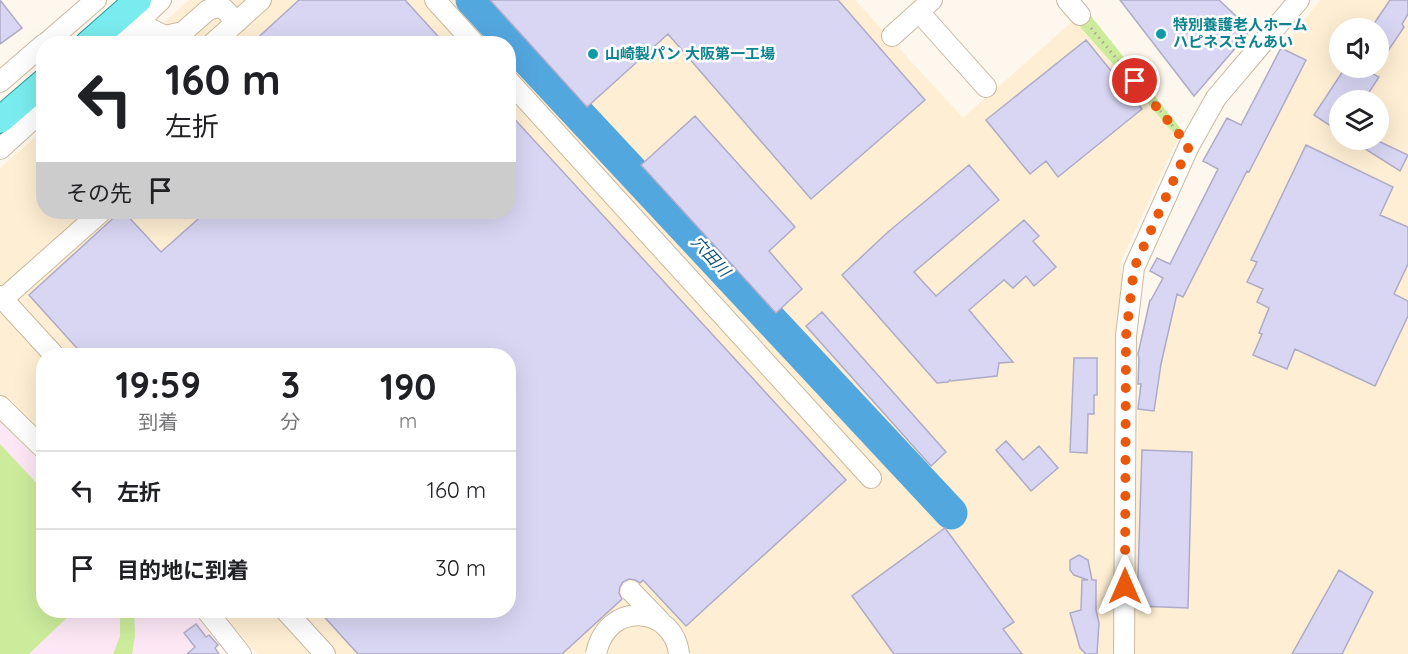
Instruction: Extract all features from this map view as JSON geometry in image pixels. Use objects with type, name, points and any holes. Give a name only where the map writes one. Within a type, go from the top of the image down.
[{"type":"main road","points":[[97,36],[138,0]]},
{"type":"main road","points":[[0,120],[36,89]]},
{"type":"street","points":[[138,35],[161,0]]},
{"type":"street","points":[[221,36],[261,0]]},
{"type":"street","points":[[435,0],[468,36]]},
{"type":"street","points":[[1067,0],[1080,15]]},
{"type":"street","points":[[1124,654],[1126,336],[1134,268],[1189,146],[1216,98],[1299,0]]},
{"type":"street","points":[[52,36],[85,3]]},
{"type":"street","points":[[138,35],[149,28],[165,36],[183,32],[208,10],[221,6],[237,22]]},
{"type":"street","points":[[892,36],[925,6],[986,87]]},
{"type":"street","points":[[0,82],[36,51]]},
{"type":"street","points":[[516,89],[871,478]]},
{"type":"street","points":[[0,149],[36,116]]},
{"type":"street","points":[[47,348],[2,297],[93,219]]},
{"type":"street","points":[[0,406],[36,441]]},
{"type":"street","points":[[632,591],[667,627],[677,642],[679,654]]},
{"type":"street","points":[[597,654],[611,625],[621,619],[636,616],[647,617],[669,629],[678,644],[679,654]]},
{"type":"street","points":[[597,654],[612,627],[621,620],[636,617],[648,618],[664,626],[689,654]]},
{"type":"street","points":[[212,618],[241,654]]},
{"type":"street","points":[[292,618],[325,654]]},
{"type":"path","points":[[1080,15],[1189,146]]},
{"type":"shaded area","points":[[189,0],[464,0],[497,36],[149,36]]},
{"type":"shaded area","points":[[480,0],[855,0],[963,118],[1074,20],[1178,138],[1121,261],[1126,336],[1124,654],[257,654],[226,618],[516,618],[516,348],[36,348],[36,433],[0,396],[0,168],[36,136],[36,219],[516,219],[516,55],[948,517],[955,511],[516,39],[516,36]]},
{"type":"shaded area","points":[[1320,0],[1408,0],[1408,654],[1132,654],[1140,353],[1163,287],[1282,48]]},
{"type":"shaded area","points":[[0,421],[36,457],[36,618],[198,618],[209,632],[185,654],[0,654]]},
{"type":"green space","points":[[1087,11],[1181,129],[1178,138],[1074,20]]},
{"type":"green space","points":[[0,444],[36,483],[36,618],[67,618],[29,654],[0,654]]},
{"type":"green space","points":[[120,618],[134,618],[135,636],[132,654],[113,654],[120,636]]},
{"type":"building","points":[[0,0],[22,28],[0,44]]},
{"type":"building","points":[[299,0],[405,0],[438,36],[260,36]]},
{"type":"building","points":[[490,0],[838,0],[925,100],[811,199],[668,34],[587,107]]},
{"type":"building","points":[[1120,0],[1219,0],[1251,30],[1194,96]]},
{"type":"building","points":[[1390,0],[1408,0],[1408,14],[1402,24],[1404,27],[1389,50],[1389,18],[1378,18]]},
{"type":"building","points":[[1086,40],[1142,109],[1058,177],[1046,161],[1030,174],[986,120]]},
{"type":"building","points":[[1281,48],[1306,60],[1183,297],[1177,294],[1161,364],[1154,411],[1138,409],[1141,384],[1138,384],[1138,354],[1150,300],[1163,278],[1150,271],[1157,258],[1170,264],[1218,169],[1203,161],[1227,118],[1241,125]]},
{"type":"building","points":[[1338,78],[1378,78],[1371,90],[1330,90]]},
{"type":"building","points":[[1329,92],[1329,125],[1314,115]]},
{"type":"building","points":[[695,116],[795,227],[769,251],[802,289],[776,313],[641,165]]},
{"type":"building","points":[[516,121],[846,480],[686,626],[643,580],[640,583],[629,579],[620,587],[619,593],[622,599],[562,654],[358,654],[325,618],[516,618],[516,348],[77,348],[29,295],[112,219],[130,219],[161,252],[198,219],[516,219]]},
{"type":"building","points":[[1306,145],[1393,187],[1380,215],[1408,227],[1408,264],[1394,294],[1408,301],[1408,316],[1375,386],[1295,349],[1287,369],[1253,355],[1269,308],[1257,302],[1263,289],[1247,282],[1257,262],[1251,260]]},
{"type":"building","points":[[1389,146],[1408,155],[1400,171],[1367,150],[1389,150]]},
{"type":"building","points":[[969,165],[999,200],[914,272],[936,296],[1024,220],[1039,236],[1033,241],[1056,267],[1034,286],[1026,276],[1013,288],[1004,280],[969,310],[1013,362],[999,363],[997,376],[937,383],[842,275],[888,232]]},
{"type":"building","points":[[822,312],[946,452],[931,466],[806,326]]},
{"type":"building","points":[[1074,358],[1097,358],[1097,395],[1094,395],[1094,414],[1088,414],[1087,453],[1070,452]]},
{"type":"building","points":[[1006,441],[1023,460],[1039,446],[1058,468],[1031,491],[996,450]]},
{"type":"building","points":[[1142,450],[1192,452],[1188,608],[1137,606]]},
{"type":"building","points":[[945,528],[1014,622],[1003,629],[1022,654],[894,654],[852,596]]},
{"type":"building","points":[[1079,555],[1088,560],[1092,580],[1096,580],[1096,610],[1099,623],[1097,654],[1086,654],[1080,648],[1070,613],[1081,610],[1082,580],[1088,580],[1074,575],[1070,570],[1070,560]]},
{"type":"building","points":[[1339,570],[1373,592],[1342,654],[1292,654]]},
{"type":"building","points":[[196,624],[206,637],[209,635],[218,645],[215,648],[219,654],[187,654],[195,647],[184,633]]},
{"type":"waterway","name":"穴田川","points":[[472,0],[506,36]]},
{"type":"waterway","name":"穴田川","points":[[516,47],[951,513]]},
{"type":"place","name":"特別養護老人ホーム ハピネスさんあい","points":[[1161,34]]},
{"type":"place","name":"山崎製パン 大阪第一工場","points":[[593,54]]},
{"type":"route","points":[[1125,586],[1126,336],[1134,268],[1189,146],[1135,81]]}]
